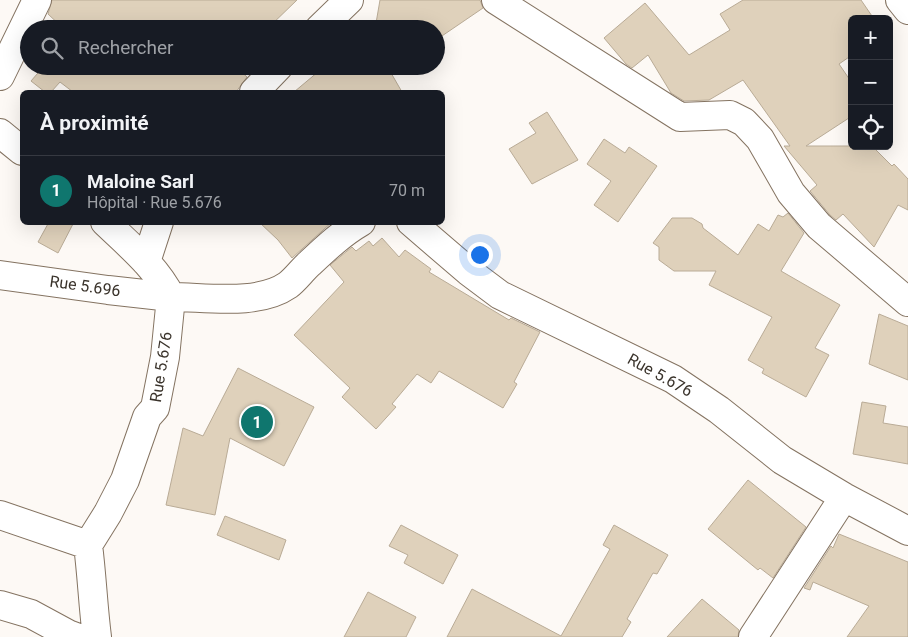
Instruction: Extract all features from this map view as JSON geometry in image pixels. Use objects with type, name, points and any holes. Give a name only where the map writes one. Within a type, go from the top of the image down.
[{"type":"street","points":[[27,20],[37,0]]},
{"type":"street","points":[[328,20],[349,0]]},
{"type":"street","points":[[496,0],[680,117],[730,115],[744,122],[760,140],[791,193],[819,226],[908,302]]},
{"type":"street","points":[[900,0],[908,10]]},
{"type":"street","points":[[0,76],[20,35]]},
{"type":"street","points":[[256,90],[270,75]]},
{"type":"street","points":[[0,133],[20,149]]},
{"type":"street","points":[[108,225],[146,262],[164,283],[171,297],[235,298],[262,296],[276,292],[289,284],[310,263],[356,225]]},
{"type":"street","points":[[146,262],[158,225]]},
{"type":"street","name":"Rue 5.676","points":[[415,225],[500,295],[673,379],[719,410],[782,460],[908,532]]},
{"type":"street","name":"Rue 5.696","points":[[0,275],[171,297]]},
{"type":"street","name":"Rue 5.676","points":[[88,545],[108,513],[125,480],[147,417],[156,408],[165,357],[171,297]]},
{"type":"street","points":[[753,637],[844,497]]},
{"type":"street","points":[[0,514],[88,545],[94,586],[94,614],[98,637]]},
{"type":"street","points":[[0,604],[31,614],[76,637]]},
{"type":"building","points":[[52,0],[297,0],[276,20],[54,20],[48,14]]},
{"type":"building","points":[[380,0],[480,0],[483,8],[445,34],[445,20],[377,20]]},
{"type":"building","points":[[743,0],[861,0],[871,15],[848,15],[848,58],[839,64],[848,77],[848,119],[806,146],[848,146],[848,150],[876,150],[892,166],[894,164],[908,179],[908,210],[898,205],[874,247],[843,214],[836,220],[830,215],[810,191],[817,185],[784,146],[790,146],[743,80],[709,100],[684,101],[671,93],[648,55],[632,68],[626,64],[604,38],[645,3],[689,55],[730,30],[720,14]]},
{"type":"building","points":[[36,75],[245,75],[247,77],[237,90],[70,90],[60,82],[53,90],[42,90],[31,81]]},
{"type":"building","points":[[314,75],[392,75],[401,90],[296,90]]},
{"type":"building","points":[[547,112],[578,160],[532,184],[509,149],[536,133],[529,123]]},
{"type":"building","points":[[604,139],[625,153],[629,147],[657,166],[618,222],[594,205],[611,181],[587,164]]},
{"type":"building","points":[[788,213],[804,233],[781,271],[840,305],[815,348],[829,355],[806,397],[762,373],[764,369],[748,360],[772,317],[709,285],[716,271],[674,271],[659,260],[659,247],[653,243],[672,218],[692,218],[702,224],[703,228],[738,255],[758,224],[769,231],[778,215],[783,217]]},
{"type":"building","points":[[47,225],[72,225],[58,253],[38,242]]},
{"type":"building","points":[[262,225],[329,225],[292,258],[278,240]]},
{"type":"building","points":[[382,238],[399,257],[405,250],[431,269],[429,272],[509,320],[511,318],[540,332],[514,382],[517,384],[503,408],[439,371],[431,383],[417,374],[392,404],[396,407],[376,429],[342,397],[350,388],[294,335],[344,282],[330,265],[352,247],[356,251],[369,241],[373,246]]},
{"type":"building","points":[[879,314],[908,326],[908,380],[869,364]]},
{"type":"building","points":[[238,368],[314,407],[284,466],[230,438],[215,515],[166,505],[183,428],[203,436]]},
{"type":"building","points":[[862,402],[886,406],[883,423],[908,427],[908,464],[853,454]]},
{"type":"building","points":[[748,480],[806,527],[773,578],[760,568],[758,570],[708,529]]},
{"type":"building","points":[[225,516],[286,540],[279,560],[217,535]]},
{"type":"building","points":[[401,525],[458,555],[443,584],[404,563],[408,555],[389,546]]},
{"type":"building","points":[[614,525],[668,555],[657,574],[653,573],[627,619],[631,622],[622,637],[447,637],[472,589],[561,636],[610,549],[603,545]]},
{"type":"building","points":[[839,534],[908,562],[908,637],[847,637],[869,606],[813,582],[810,590],[804,588],[831,546],[833,548]]},
{"type":"building","points":[[368,592],[416,617],[406,637],[344,637]]},
{"type":"building","points":[[702,599],[739,630],[738,637],[667,637]]},
{"type":"place","name":"Maloine Sarl","points":[[257,422]]}]
